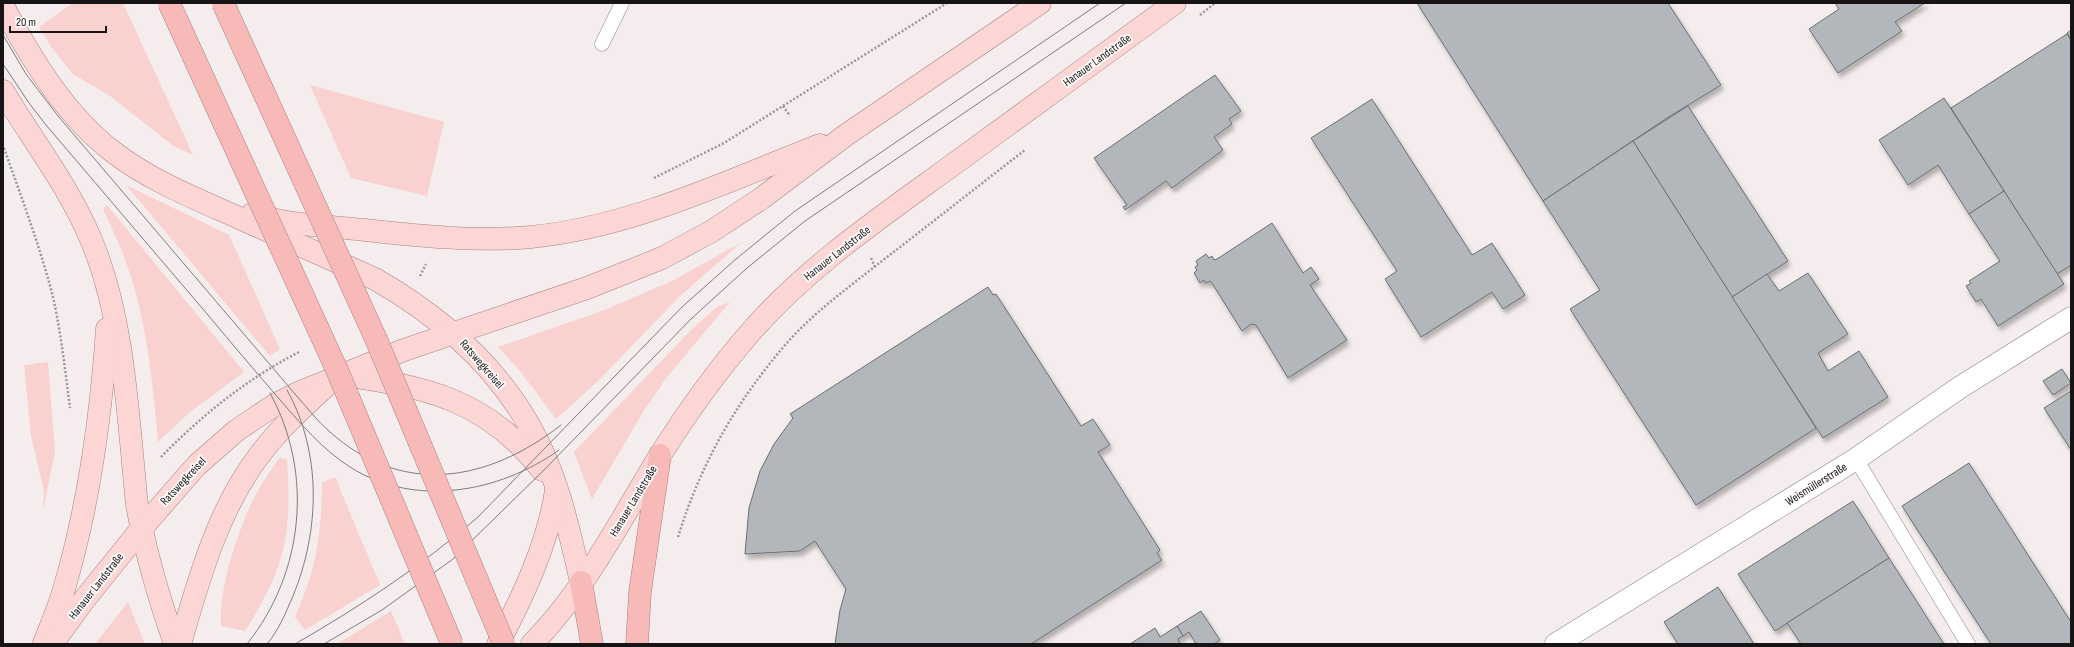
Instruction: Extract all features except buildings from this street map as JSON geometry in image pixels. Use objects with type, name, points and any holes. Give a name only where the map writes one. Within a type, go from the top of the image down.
[{"type":"highway","points":[[169,3],[337,370],[452,644]]},
{"type":"highway","points":[[223,3],[376,339],[504,644]]},
{"type":"highway","points":[[637,644],[640,592],[660,455]]},
{"type":"highway","points":[[581,582],[592,644]]},
{"type":"main road","points":[[3,6],[38,68],[84,124],[111,150],[140,170],[182,192],[375,279],[403,295],[454,332],[587,288],[662,258],[712,231],[762,198],[846,135],[1040,3]]},
{"type":"main road","name":"Hanauer Landstraße","points":[[581,582],[660,455],[710,382],[749,334],[793,288],[909,196],[1175,3]]},
{"type":"main road","points":[[3,90],[37,143],[81,218],[92,243],[109,294],[119,346],[137,505],[150,570],[175,644]]},
{"type":"main road","points":[[182,192],[256,215],[305,223],[432,237],[480,239],[531,237],[621,219],[682,199],[846,135]]},
{"type":"main road","points":[[43,644],[64,590],[85,509],[101,395],[109,294]]},
{"type":"main road","name":"Ratswegkreisel","points":[[142,528],[197,464],[237,430],[281,401],[454,332],[476,354],[516,404],[530,426],[556,488],[566,519],[581,582]]},
{"type":"main road","points":[[338,377],[411,386],[456,402],[488,418],[509,434],[520,445],[556,488],[550,523],[515,612],[498,644]]},
{"type":"main road","name":"Ratswegkreisel","points":[[180,644],[199,580],[212,544],[232,498],[249,470],[267,445],[338,377]]},
{"type":"main road","name":"Hanauer Landstraße","points":[[52,644],[84,600],[142,528]]},
{"type":"main road","points":[[532,644],[566,606],[581,582]]},
{"type":"street","name":"Weismüllerstraße","points":[[1556,644],[1856,459],[1959,388],[2071,318]]},
{"type":"lane","points":[[602,44],[622,3]]},
{"type":"lane","points":[[1856,459],[1968,644]]},
{"type":"path","points":[[678,167],[724,143],[947,3]]},
{"type":"path","points":[[783,106],[790,116]]},
{"type":"path","points":[[3,144],[36,240],[52,294],[63,347],[70,409]]},
{"type":"path","points":[[677,539],[688,506],[707,461],[750,390],[787,343],[825,306],[1029,147]]},
{"type":"path","points":[[170,448],[187,430],[225,399],[264,371],[300,351]]},
{"type":"shaded area","points":[[73,3],[123,3],[193,155],[172,145],[110,96],[73,74],[51,47],[39,27]]},
{"type":"shaded area","points":[[310,85],[444,122],[427,196],[351,178]]},
{"type":"shaded area","points":[[126,185],[229,235],[280,349],[270,356]]},
{"type":"shaded area","points":[[107,205],[244,372],[190,412],[158,442],[154,398],[145,334],[135,291],[126,263],[103,209]]},
{"type":"shaded area","points":[[742,242],[680,296],[598,381],[556,419],[520,371],[498,347],[602,311],[672,281]]},
{"type":"shaded area","points":[[730,302],[667,377],[643,412],[592,499],[574,452],[691,330],[717,307]]},
{"type":"shaded area","points":[[48,362],[55,452],[43,511],[44,491],[31,436],[24,365]]},
{"type":"shaded area","points":[[279,458],[287,459],[288,509],[287,530],[278,568],[259,608],[245,631],[221,626],[221,611],[226,579],[240,531],[255,496]]},
{"type":"shaded area","points":[[335,477],[380,585],[305,630],[295,617],[313,567],[319,536],[322,483]]},
{"type":"shaded area","points":[[128,602],[145,644],[95,644]]},
{"type":"shaded area","points":[[391,611],[405,644],[337,644]]},
{"type":"tram line","points":[[295,644],[390,585],[434,553],[478,517],[682,307],[736,259],[795,211],[1100,3]]},
{"type":"tram line","points":[[324,644],[382,610],[453,559],[543,471],[692,318],[747,268],[805,221],[1126,3]]},
{"type":"tram line","points":[[3,35],[26,74],[58,116],[316,418],[330,432],[358,453],[387,466],[416,473],[446,474],[475,469],[504,459],[533,444],[561,425]]},
{"type":"tram line","points":[[3,64],[29,103],[46,125],[281,401],[321,445],[350,467],[375,480],[401,488],[428,491],[456,490],[483,485],[510,477],[535,465],[559,450]]},
{"type":"tram line","points":[[267,644],[279,627],[285,615],[302,571],[312,518],[313,492],[311,465],[306,439],[298,414],[287,390]]},
{"type":"tram line","points":[[247,644],[266,616],[281,586],[291,554],[296,522],[297,489],[293,456],[284,424],[270,393]]}]
